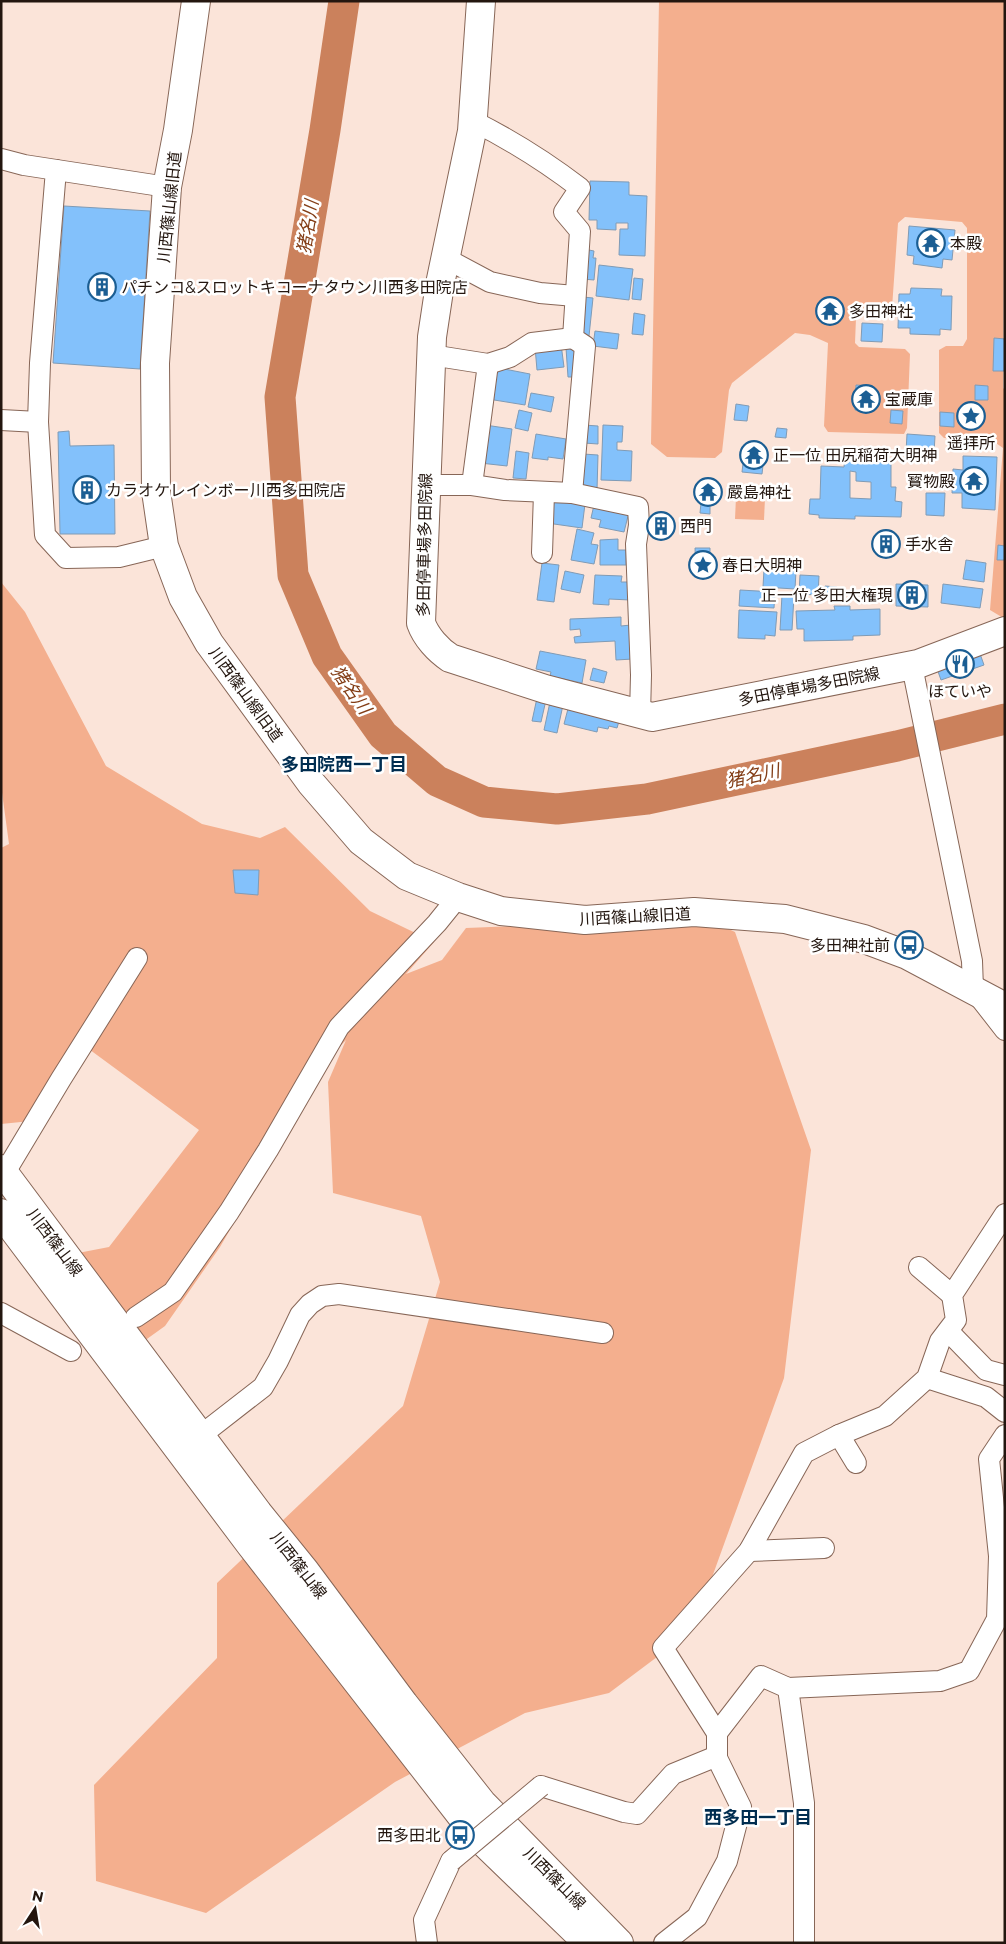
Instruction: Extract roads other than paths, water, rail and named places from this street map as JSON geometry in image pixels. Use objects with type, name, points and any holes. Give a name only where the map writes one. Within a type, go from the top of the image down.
[{"type":"main road","name":"川西篠山線旧道","points":[[196,1],[168,187],[155,363],[156,491],[164,546],[182,598],[209,643],[311,783],[361,841],[407,876],[458,897],[501,911],[585,920],[694,912],[785,919],[864,939],[890,949],[973,989],[1005,1007]]},
{"type":"main road","name":"多田停車場多田院線","points":[[481,1],[472,131],[440,284],[431,355],[421,622],[424,630],[441,652],[450,658],[537,686],[652,717],[914,676],[1005,631]]},
{"type":"main road","name":"川西篠山線","points":[[2,1174],[258,1513],[305,1571],[476,1836],[588,1943]]},
{"type":"main road","name":"川西篠山線","points":[[1,1213],[291,1597],[482,1804],[619,1943]]},
{"type":"street","points":[[473,121],[512,141],[546,162],[580,188],[564,212],[580,231],[573,338]]},
{"type":"street","points":[[1,159],[56,170],[168,187]]},
{"type":"street","points":[[56,170],[40,363],[38,422],[45,535],[66,558],[119,557],[164,546]]},
{"type":"street","points":[[445,258],[490,282],[540,293],[575,296]]},
{"type":"street","points":[[431,355],[488,364],[510,357],[532,343],[573,338],[584,346],[572,493]]},
{"type":"street","points":[[472,485],[488,364]]},
{"type":"street","points":[[1,420],[38,422]]},
{"type":"street","points":[[425,485],[472,485],[544,493],[572,493],[638,507],[639,525],[636,544],[641,675],[640,715]]},
{"type":"street","points":[[542,553],[544,493]]},
{"type":"street","points":[[914,676],[972,961],[973,989],[1005,1030]]},
{"type":"street","points":[[136,1316],[173,1292],[207,1244],[268,1150],[339,1026],[437,922],[458,897]]},
{"type":"street","points":[[2,1174],[137,958]]},
{"type":"street","points":[[952,1294],[1005,1214]]},
{"type":"street","points":[[664,1943],[697,1917],[727,1861],[741,1807],[717,1758],[717,1733],[663,1648],[749,1551],[804,1453],[839,1435],[885,1416],[927,1378],[940,1341],[949,1332],[956,1320],[952,1294],[919,1267]]},
{"type":"street","points":[[200,1436],[263,1387],[278,1361],[300,1314],[322,1296],[339,1294],[603,1333]]},
{"type":"street","points":[[1,1314],[70,1351]]},
{"type":"street","points":[[949,1332],[986,1370],[1005,1375]]},
{"type":"street","points":[[927,1378],[986,1397],[1005,1412]]},
{"type":"street","points":[[717,1733],[761,1676],[788,1688],[940,1681],[969,1671],[997,1619],[999,1556],[989,1459],[1005,1434]]},
{"type":"street","points":[[839,1435],[856,1463]]},
{"type":"street","points":[[749,1551],[824,1548]]},
{"type":"street","points":[[788,1688],[804,1803],[804,1943]]},
{"type":"street","points":[[427,1943],[424,1920],[451,1861],[541,1786],[624,1812],[637,1814],[673,1774],[717,1756]]},
{"type":"waterway","name":"猪名川","points":[[344,1],[325,130],[280,397],[293,575],[327,656],[383,735],[437,781],[484,802],[557,809],[647,799],[897,746],[1005,719]]},
{"type":"place","name":"本殿","points":[[931,243]]},
{"type":"place","name":"パチンコ&スロットキコーナタウン川西多田院店","points":[[102,287]]},
{"type":"place","name":"多田神社","points":[[830,311]]},
{"type":"place","name":"宝蔵庫","points":[[866,399]]},
{"type":"place","name":"遥拝所","points":[[971,416]]},
{"type":"place","name":"正一位 田尻稲荷大明神","points":[[754,455]]},
{"type":"place","name":"寳物殿","points":[[974,481]]},
{"type":"place","name":"カラオケレインボー川西多田院店","points":[[87,490]]},
{"type":"place","name":"嚴島神社","points":[[708,492]]},
{"type":"place","name":"西門","points":[[661,526]]},
{"type":"place","name":"手水舎","points":[[886,544]]},
{"type":"place","name":"春日大明神","points":[[703,565]]},
{"type":"place","name":"正一位 多田大権現","points":[[912,595]]},
{"type":"place","name":"ほていや","points":[[960,664]]},
{"type":"place","name":"多田神社前","points":[[909,945]]},
{"type":"place","name":"西多田北","points":[[460,1835]]},
{"type":"district","name":"多田院西一丁目","points":[[344,765]]},
{"type":"district","name":"西多田一丁目","points":[[758,1818]]}]
